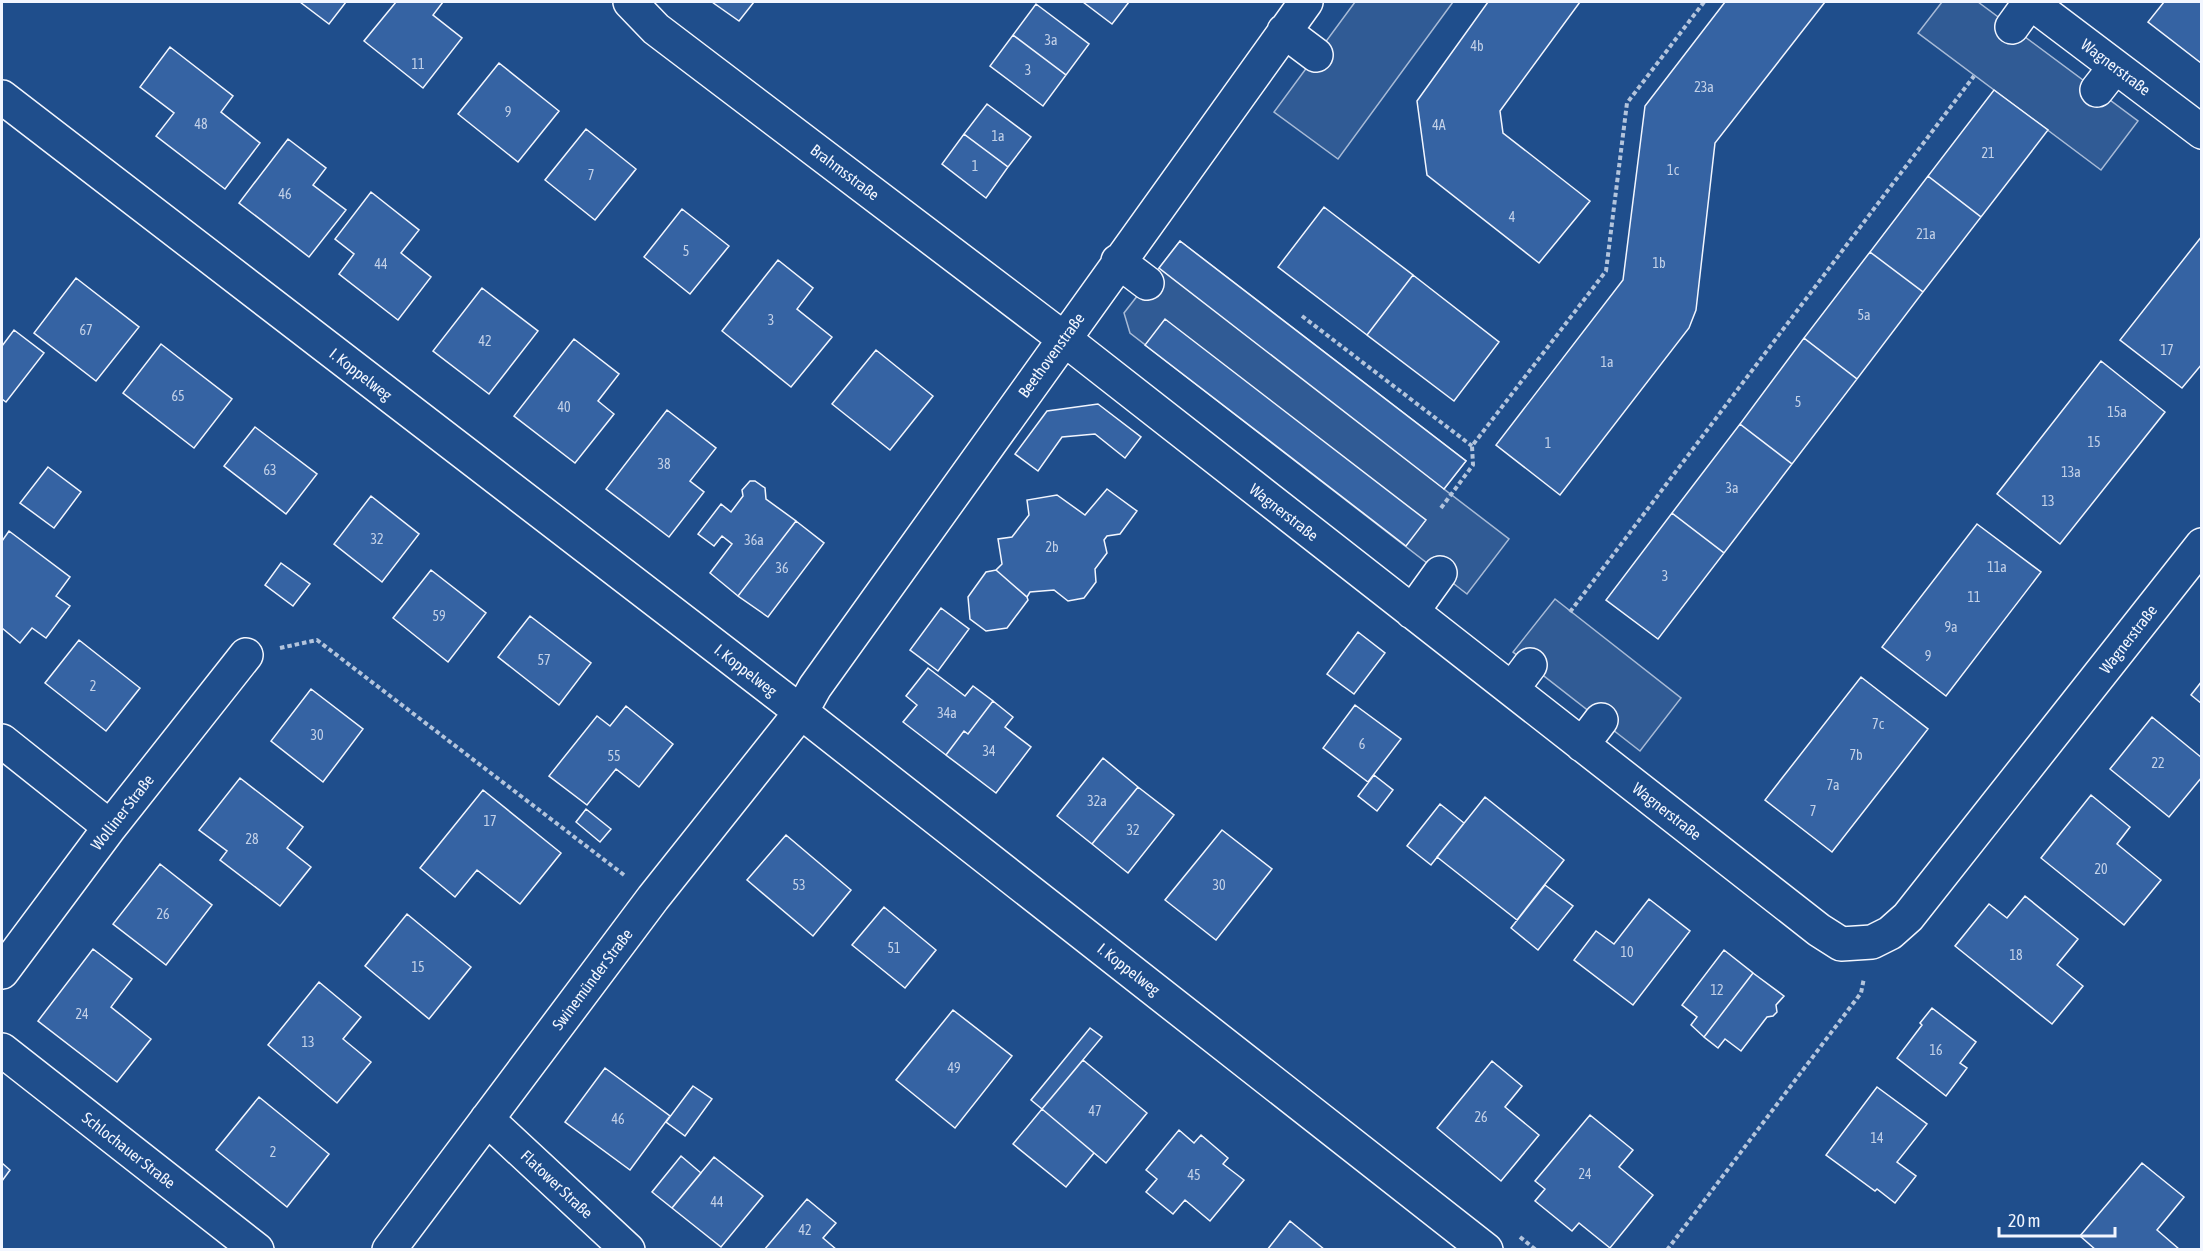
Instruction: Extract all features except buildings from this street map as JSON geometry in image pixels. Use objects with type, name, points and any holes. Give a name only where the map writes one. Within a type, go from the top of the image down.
[{"type":"street","name":"Brahmsstraße","points":[[630,2],[656,28],[1063,338]]},
{"type":"street","name":"Beethovenstraße","points":[[801,712],[815,687],[1063,338],[1306,2]]},
{"type":"street","name":"Wagnerstraße","points":[[2024,10],[2106,78],[2202,132]]},
{"type":"street","points":[[1284,31],[1316,55]]},
{"type":"street","name":"I. Koppelweg","points":[[2,97],[801,712],[1486,1250]]},
{"type":"street","points":[[1118,261],[1147,283]]},
{"type":"street","name":"Wagnerstraße","points":[[1063,338],[1412,612],[1521,677],[1591,732],[1819,930],[1841,944],[1872,942],[1890,933],[1908,917],[2202,545]]},
{"type":"street","points":[[1412,612],[1440,573]]},
{"type":"street","name":"Wolliner Straße","points":[[2,972],[110,827],[246,655]]},
{"type":"street","name":"Swinemünder Straße","points":[[389,1250],[653,898],[801,712]]},
{"type":"street","points":[[2,741],[110,827]]},
{"type":"street","name":"Schlochauer Straße","points":[[2,1050],[257,1250]]},
{"type":"street","name":"Flatower Straße","points":[[487,1119],[628,1250]]},
{"type":"path","points":[[1441,508],[1473,465],[1472,446],[1606,271],[1627,103],[1704,2]]},
{"type":"path","points":[[1570,612],[1974,76]]},
{"type":"path","points":[[1302,316],[1472,446]]},
{"type":"path","points":[[246,655],[317,640],[653,898]]},
{"type":"path","points":[[1667,1250],[1861,993],[1872,942]]},
{"type":"shaded area","points":[[1355,2],[1453,2],[1338,159],[1274,112]]},
{"type":"shaded area","points":[[1942,2],[1978,2],[2138,121],[2101,170],[1918,33]]},
{"type":"shaded area","points":[[1180,241],[1466,461],[1444,489],[1509,539],[1467,594],[1130,333],[1124,313]]},
{"type":"shaded area","points":[[1555,599],[1681,698],[1640,751],[1513,652]]}]
